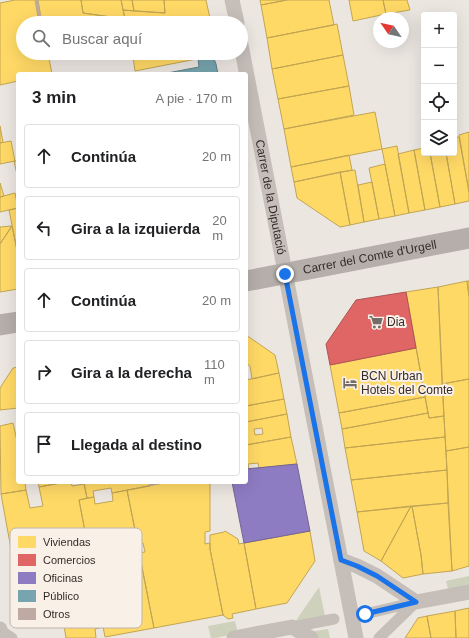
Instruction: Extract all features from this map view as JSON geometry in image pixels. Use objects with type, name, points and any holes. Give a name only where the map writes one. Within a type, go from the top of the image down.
[{"type":"main road","name":"Carrer del Comte d'Urgell","points":[[248,281],[469,238]]},
{"type":"main road","points":[[0,325],[16,322]]},
{"type":"street","points":[[232,0],[235,16]]},
{"type":"street","name":"Carrer de la Diputació","points":[[244,60],[246,72]]},
{"type":"street","name":"Carrer de la Diputació","points":[[248,81],[356,638]]},
{"type":"street","points":[[341,560],[377,576],[416,602]]},
{"type":"street","points":[[365,614],[469,592]]},
{"type":"street","points":[[379,638],[416,602]]},
{"type":"street","points":[[234,638],[334,619]]},
{"type":"street","points":[[292,627],[311,638]]},
{"type":"street","points":[[0,630],[12,638]]},
{"type":"green space","points":[[469,576],[469,589],[449,593],[446,581]]},
{"type":"green space","points":[[319,587],[325,616],[295,622]]},
{"type":"green space","points":[[235,621],[238,633],[211,638],[208,626]]},
{"type":"green space","points":[[328,629],[330,638],[317,638],[309,632]]},
{"type":"building: Viviendas","points":[[15,0],[35,0],[38,16],[16,16],[16,60],[49,60],[52,72],[16,72],[16,81],[0,85],[0,3]]},
{"type":"building: Viviendas","points":[[38,0],[81,0],[83,13],[104,16],[41,16]]},
{"type":"building: Viviendas","points":[[81,0],[121,0],[124,16],[104,16],[83,13]]},
{"type":"building: Viviendas","points":[[121,0],[132,0],[134,11],[123,10]]},
{"type":"building: Viviendas","points":[[132,0],[164,0],[165,13],[134,11]]},
{"type":"building: Viviendas","points":[[164,0],[206,0],[209,16],[124,16],[123,10],[165,13]]},
{"type":"building: Viviendas","points":[[260,0],[287,0],[261,5]]},
{"type":"building: Viviendas","points":[[287,0],[329,0],[334,25],[267,38],[261,5]]},
{"type":"building: Viviendas","points":[[349,0],[383,0],[386,12],[373,12],[373,17],[353,21]]},
{"type":"building: Viviendas","points":[[383,0],[407,0],[410,10],[386,12]]},
{"type":"building: Viviendas","points":[[337,24],[343,55],[272,69],[267,38]]},
{"type":"building: Viviendas","points":[[343,55],[349,86],[278,99],[272,69]]},
{"type":"building: Viviendas","points":[[134,60],[191,60],[135,71]]},
{"type":"building: Viviendas","points":[[349,86],[354,115],[284,129],[278,99]]},
{"type":"building: Viviendas","points":[[375,112],[382,149],[291,167],[284,129]]},
{"type":"building: Viviendas","points":[[0,126],[3,142],[0,143]]},
{"type":"building: Viviendas","points":[[469,132],[469,192],[459,135]]},
{"type":"building: Viviendas","points":[[457,137],[459,137],[469,192],[469,201],[455,204],[447,156],[457,156]]},
{"type":"building: Viviendas","points":[[11,141],[15,161],[0,164],[0,143]]},
{"type":"building: Viviendas","points":[[397,146],[409,213],[395,216],[382,149]]},
{"type":"building: Viviendas","points":[[421,149],[421,156],[431,156],[440,207],[425,210],[414,150]]},
{"type":"building: Viviendas","points":[[414,150],[425,210],[409,213],[398,154]]},
{"type":"building: Viviendas","points":[[349,155],[352,170],[294,182],[291,167]]},
{"type":"building: Viviendas","points":[[431,156],[447,156],[455,204],[440,207]]},
{"type":"building: Viviendas","points":[[385,164],[395,216],[379,219],[369,168]]},
{"type":"building: Viviendas","points":[[355,170],[364,222],[350,225],[340,172]]},
{"type":"building: Viviendas","points":[[340,172],[350,225],[340,227],[297,198],[294,182]]},
{"type":"building: Viviendas","points":[[372,182],[379,219],[364,222],[358,185]]},
{"type":"building: Viviendas","points":[[0,183],[4,196],[0,197]]},
{"type":"building: Viviendas","points":[[15,193],[16,208],[0,212],[0,197]]},
{"type":"building: Viviendas","points":[[16,208],[16,245],[9,210]]},
{"type":"building: Viviendas","points":[[12,226],[0,244],[0,227]]},
{"type":"building: Viviendas","points":[[12,226],[16,245],[16,289],[0,292],[0,244]]},
{"type":"building: Viviendas","points":[[467,281],[469,281],[469,296]]},
{"type":"building: Viviendas","points":[[467,281],[469,296],[469,379],[442,384],[438,287]]},
{"type":"building: Viviendas","points":[[438,287],[444,416],[429,418],[406,292]]},
{"type":"building: Viviendas","points":[[248,336],[275,355],[279,373],[252,379],[250,366],[248,364]]},
{"type":"building: Viviendas","points":[[416,348],[425,397],[339,413],[330,365]]},
{"type":"building: Viviendas","points":[[16,367],[16,408],[0,410],[0,388],[13,368]]},
{"type":"building: Viviendas","points":[[279,373],[284,399],[248,406],[248,380]]},
{"type":"building: Viviendas","points":[[469,379],[469,447],[446,451],[442,384]]},
{"type":"building: Viviendas","points":[[425,397],[428,413],[342,429],[339,413]]},
{"type":"building: Viviendas","points":[[284,399],[287,414],[248,422],[248,406]]},
{"type":"building: Viviendas","points":[[428,413],[429,418],[444,416],[445,437],[345,448],[342,429]]},
{"type":"building: Viviendas","points":[[287,414],[291,437],[248,445],[248,422]],"holes":[[[262,428],[263,434],[255,435],[254,429]]]},
{"type":"building: Viviendas","points":[[13,423],[16,436],[16,484],[25,484],[26,490],[1,494],[0,426]]},
{"type":"building: Viviendas","points":[[291,437],[297,464],[259,468],[258,463],[248,464],[248,445]]},
{"type":"building: Viviendas","points":[[445,437],[447,470],[351,480],[345,448]]},
{"type":"building: Viviendas","points":[[469,447],[469,566],[452,571],[446,451]]},
{"type":"building: Viviendas","points":[[447,470],[448,503],[357,512],[351,480]]},
{"type":"building: Viviendas","points":[[38,484],[55,484],[39,487]]},
{"type":"building: Viviendas","points":[[55,484],[72,484],[72,486],[84,484],[87,498],[79,500],[84,528],[10,528],[10,544],[1,494],[26,490],[30,508],[43,506],[39,487]]},
{"type":"building: Viviendas","points":[[84,484],[150,484],[150,486],[112,493],[111,488],[93,491],[94,497],[87,498]]},
{"type":"building: Viviendas","points":[[158,484],[210,484],[210,531],[205,532],[205,544],[210,543],[223,615],[154,628],[142,568],[142,552],[145,552],[142,543],[142,528],[135,528],[127,490]]},
{"type":"building: Viviendas","points":[[127,490],[134,528],[84,528],[79,500],[94,497],[95,504],[113,501],[112,493]]},
{"type":"building: Viviendas","points":[[448,503],[452,571],[423,574],[412,506]]},
{"type":"building: Viviendas","points":[[411,506],[381,561],[364,551],[357,512]]},
{"type":"building: Viviendas","points":[[411,506],[421,555],[423,574],[403,578],[381,561]]},
{"type":"building: Viviendas","points":[[225,531],[238,539],[239,544],[244,543],[256,609],[232,614],[233,618],[228,619],[223,615],[210,549],[210,535]]},
{"type":"building: Viviendas","points":[[310,531],[315,561],[287,603],[256,609],[244,543]]},
{"type":"building: Viviendas","points":[[142,567],[154,628],[105,637],[103,628],[142,628]]},
{"type":"building: Viviendas","points":[[469,608],[469,638],[456,638],[455,611]]},
{"type":"building: Viviendas","points":[[455,611],[456,638],[431,638],[427,616]]},
{"type":"building: Viviendas","points":[[427,616],[431,638],[405,638],[418,618]]},
{"type":"building: Viviendas","points":[[64,628],[99,628],[95,629],[96,638],[66,638]]},
{"type":"building: Comercios","name":"Dia","points":[[406,292],[416,348],[330,365],[326,344],[356,300]]},
{"type":"building: Oficinas","points":[[297,464],[310,531],[244,543],[232,484],[248,484],[248,469]]},
{"type":"building: Público","points":[[198,60],[214,60],[218,72],[173,72],[199,67]]},
{"type":"building: Otros","points":[[35,0],[38,0],[41,16],[38,16]]},
{"type":"building: Otros","points":[[150,484],[160,484],[150,486]]},
{"type":"place","name":"Dia","points":[[376,322]]},
{"type":"place","name":"BCN Urban Hotels del Comte","points":[[350,383]]},
{"type":"route","points":[[285,274],[341,560],[377,576],[416,602],[365,614]]}]
